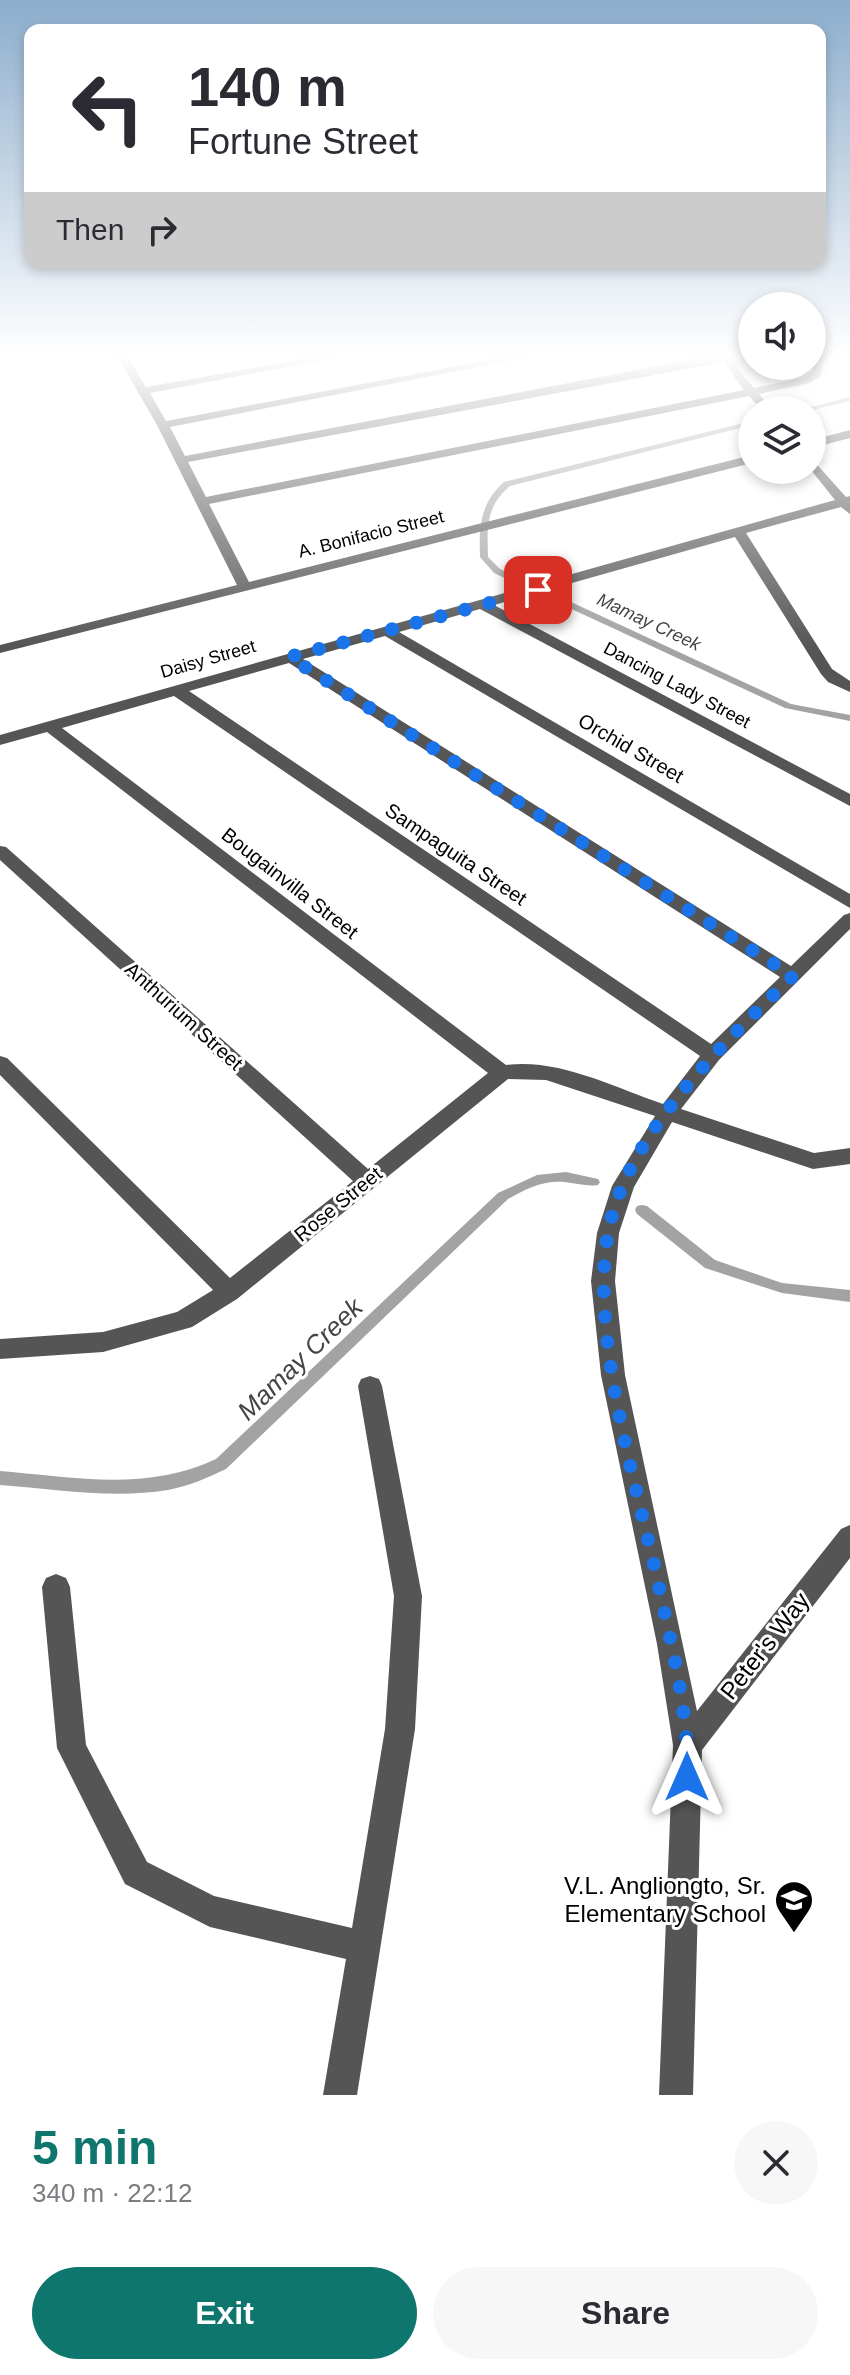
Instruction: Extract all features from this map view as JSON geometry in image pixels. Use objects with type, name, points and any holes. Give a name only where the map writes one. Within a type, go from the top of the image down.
[{"type":"street","points":[[177,452],[244,585]]},
{"type":"street","points":[[181,460],[224,452]]},
{"type":"street","points":[[201,502],[450,452]]},
{"type":"street","name":"A. Bonifacio Street","points":[[0,649],[738,462]]},
{"type":"street","points":[[826,479],[848,504]]},
{"type":"street","name":"Daisy Street","points":[[0,740],[289,657],[485,606],[848,504]]},
{"type":"street","points":[[739,533],[826,671],[833,679],[850,687]]},
{"type":"street","name":"Dancing Lady Street","points":[[485,606],[850,801]]},
{"type":"street","name":"Orchid Street","points":[[389,632],[850,902]]},
{"type":"street","points":[[289,657],[793,976]]},
{"type":"street","name":"Sampaguita Street","points":[[175,689],[712,1055]]},
{"type":"street","name":"Bougainvilla Street","points":[[51,727],[502,1073]]},
{"type":"street","name":"Anthurium Street","points":[[0,851],[367,1181]]},
{"type":"street","points":[[676,2095],[688,1745],[671,1644],[613,1375],[603,1281],[608,1233],[617,1199],[667,1113],[712,1055],[850,919]]},
{"type":"street","points":[[0,1063],[229,1292]]},
{"type":"street","points":[[502,1073],[524,1070],[548,1073],[813,1161],[831,1161],[850,1156]]},
{"type":"street","name":"Rose Street","points":[[0,1349],[103,1342],[184,1320],[229,1292],[502,1073]]},
{"type":"street","points":[[340,2095],[400,1729],[408,1596],[370,1386]]},
{"type":"street","name":"Peter's Way","points":[[688,1745],[850,1537]]},
{"type":"street","points":[[56,1587],[72,1748],[136,1873],[210,1911],[364,1947]]},
{"type":"waterway","name":"Mamay Creek","points":[[636,452],[507,484],[492,499],[485,517],[484,557],[497,571],[788,706],[850,718]]},
{"type":"waterway","name":"Mamay Creek","points":[[0,1478],[114,1487],[142,1486],[196,1476],[221,1464],[503,1196],[546,1177],[593,1182]]},
{"type":"waterway","name":"Mamay Creek","points":[[642,1210],[710,1264],[782,1288],[850,1296]]},
{"type":"place","name":"V.L. Angliongto, Sr. Elementary School","points":[[794,1934]]},
{"type":"route","points":[[538,590],[289,657],[793,976],[712,1055],[667,1113],[623,1186],[608,1233],[603,1281],[613,1375],[671,1644],[688,1745],[687,1777]]}]
